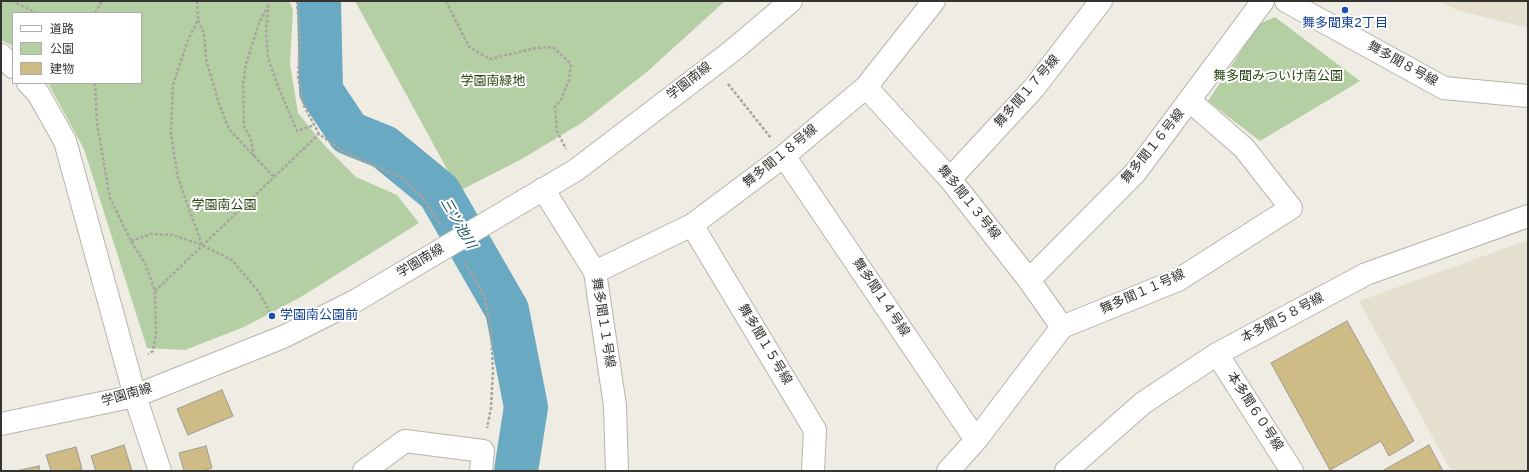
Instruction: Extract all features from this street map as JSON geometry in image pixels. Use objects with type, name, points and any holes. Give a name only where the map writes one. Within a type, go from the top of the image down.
[{"type":"street","name":"学園南線","points":[[1,424],[135,396],[283,337],[355,301],[576,170],[713,64],[791,1]]},
{"type":"street","name":"舞多聞１８号線","points":[[595,272],[692,226],[784,156],[866,87],[934,1]]},
{"type":"street","name":"舞多聞１７号線","points":[[950,179],[1034,88],[1101,1]]},
{"type":"street","name":"舞多聞１６号線","points":[[1029,280],[1135,173],[1263,1]]},
{"type":"street","name":"舞多聞８号線","points":[[1286,1],[1444,88],[1528,96]]},
{"type":"street","points":[[1,55],[12,66]]},
{"type":"street","points":[[29,84],[38,93],[65,141],[126,365],[160,471]]},
{"type":"street","name":"舞多聞１３号線","points":[[866,87],[950,179],[1029,280],[1062,327]]},
{"type":"street","name":"舞多聞１１号線","points":[[1062,327],[1178,280],[1291,208],[1244,148],[1190,101]]},
{"type":"street","name":"舞多聞１４号線","points":[[784,156],[976,440]]},
{"type":"street","name":"舞多聞１１号線","points":[[534,195],[595,272],[615,406],[617,471]]},
{"type":"street","name":"本多聞５８号線","points":[[1066,471],[1143,403],[1216,354],[1366,274],[1528,216]]},
{"type":"street","name":"舞多聞１５号線","points":[[692,226],[815,430],[813,471]]},
{"type":"street","points":[[948,471],[976,440],[1062,327]]},
{"type":"street","name":"本多聞６０号線","points":[[1216,354],[1292,471]]},
{"type":"street","points":[[364,471],[405,441],[482,461]]},
{"type":"path","points":[[12,1],[35,12]]},
{"type":"path","points":[[96,12],[102,1]]},
{"type":"path","points":[[197,1],[198,20],[204,33],[206,60],[219,104],[229,129],[275,178]]},
{"type":"path","points":[[298,1],[300,40],[298,77],[304,106],[319,134],[344,152],[402,178],[423,198],[441,226]]},
{"type":"path","points":[[446,1],[469,47],[490,59],[536,48],[553,47],[571,64],[569,80],[561,100],[555,107],[556,131],[576,170]]},
{"type":"path","points":[[254,156],[252,139],[244,126],[243,85],[246,64],[259,23],[269,4],[266,30],[268,58],[279,89],[297,131],[314,125]]},
{"type":"path","points":[[198,20],[188,40],[173,85],[172,136],[178,178],[202,245]]},
{"type":"path","points":[[713,64],[784,156]]},
{"type":"path","points":[[95,84],[97,124],[110,198],[131,240],[145,263],[155,291],[156,334],[153,351],[126,365]]},
{"type":"path","points":[[155,291],[202,245],[275,178],[319,134]]},
{"type":"path","points":[[131,240],[151,234],[173,235],[202,245],[232,260],[258,291],[283,337]]},
{"type":"path","points":[[461,257],[484,295],[491,330],[493,371],[491,408],[482,461]]},
{"type":"shaded area","points":[[1438,1],[1528,1],[1528,28],[1457,10]]},
{"type":"shaded area","points":[[1528,240],[1528,471],[1451,471],[1359,301]]},
{"type":"green space","name":"学園南公園","points":[[1,1],[289,1],[293,10],[290,64],[298,113],[325,146],[356,177],[397,195],[419,223],[299,298],[244,327],[185,350],[147,348],[84,149],[49,84],[142,84],[142,12],[12,12],[12,46],[1,40]]},
{"type":"green space","name":"学園南緑地","points":[[355,1],[725,1],[648,71],[583,122],[522,159],[459,191]]},
{"type":"green space","name":"舞多聞みついけ南公園","points":[[1275,17],[1360,81],[1260,141],[1208,101],[1259,24]]},
{"type":"building","points":[[1347,321],[1414,441],[1389,456],[1381,441],[1330,470],[1271,363]]},
{"type":"building","points":[[222,390],[233,416],[188,435],[177,409]]},
{"type":"building","points":[[124,445],[132,471],[96,471],[91,456]]},
{"type":"building","points":[[1429,445],[1443,471],[1382,471]]},
{"type":"building","points":[[206,446],[212,468],[203,471],[184,471],[179,453]]},
{"type":"building","points":[[76,447],[82,469],[75,471],[51,471],[46,455]]},
{"type":"building","points":[[39,466],[40,471],[16,471]]},
{"type":"waterway","name":"三ツ池川","points":[[319,1],[321,91],[349,133],[384,147],[439,192],[507,310],[526,407],[516,471]]},
{"type":"place","name":"舞多聞東2丁目","points":[[1345,10]]},
{"type":"place","name":"学園南公園前","points":[[272,316]]}]
